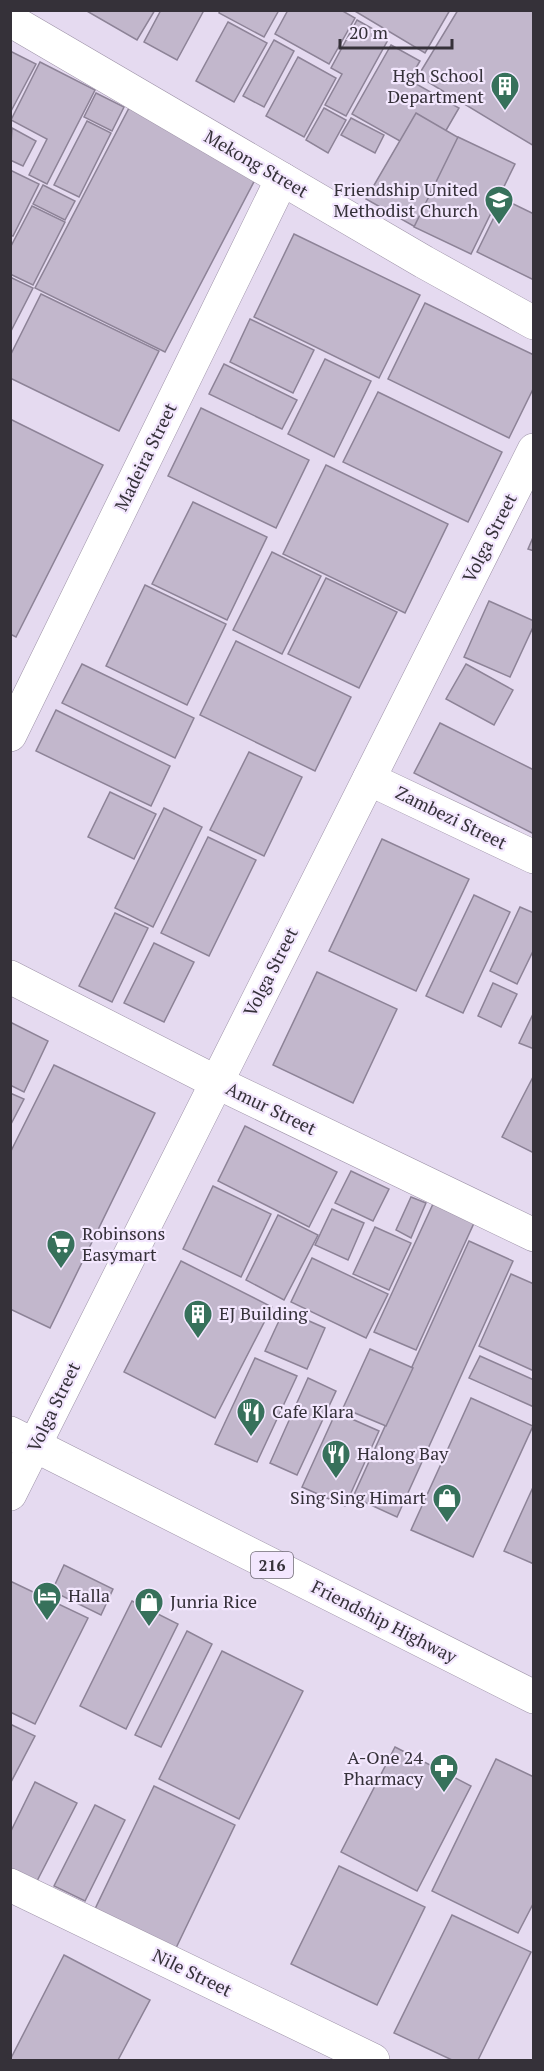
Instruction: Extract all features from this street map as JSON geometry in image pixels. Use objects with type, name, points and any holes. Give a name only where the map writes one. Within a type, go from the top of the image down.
[{"type":"street","name":"Mekong Street","points":[[10,20],[534,324]]},
{"type":"street","name":"Madeira Street","points":[[10,735],[282,179]]},
{"type":"street","name":"Volga Street","points":[[10,1494],[23,1439],[216,1082],[534,450]]},
{"type":"street","name":"Zambezi Street","points":[[369,779],[534,857]]},
{"type":"street","name":"Amur Street","points":[[10,977],[216,1082],[534,1235]]},
{"type":"street","name":"Friendship Highway","points":[[23,1439],[534,1697]]},
{"type":"street","name":"Nile Street","points":[[10,1885],[373,2061]]},
{"type":"building","points":[[85,10],[155,10],[137,40]]},
{"type":"building","points":[[161,10],[200,10],[203,12],[177,60],[144,42]]},
{"type":"building","points":[[220,10],[279,10],[264,37],[219,13]]},
{"type":"building","points":[[288,10],[341,10],[355,18],[329,64],[275,34]]},
{"type":"building","points":[[353,10],[450,10],[425,53]]},
{"type":"building","name":"Hgh School Department","points":[[458,10],[534,10],[534,146],[418,76]]},
{"type":"building","points":[[357,20],[389,38],[346,116],[325,105],[342,74],[331,68]]},
{"type":"building","points":[[228,22],[267,43],[234,102],[196,81]]},
{"type":"building","points":[[274,40],[294,51],[264,107],[243,96]]},
{"type":"building","points":[[391,45],[420,61],[409,80],[459,108],[430,158],[352,114]]},
{"type":"building","points":[[10,51],[36,64],[10,113]]},
{"type":"building","points":[[298,57],[336,78],[304,137],[266,116]]},
{"type":"building","points":[[40,62],[95,90],[47,184],[29,175],[47,139],[11,120]]},
{"type":"building","points":[[96,93],[124,107],[112,131],[84,117]]},
{"type":"building","points":[[129,108],[258,174],[165,352],[35,288]]},
{"type":"building","points":[[324,108],[346,120],[328,153],[306,140]]},
{"type":"building","points":[[416,113],[466,142],[417,228],[366,199]]},
{"type":"building","points":[[351,118],[384,135],[375,153],[341,135]]},
{"type":"building","points":[[87,121],[111,133],[79,197],[54,185]]},
{"type":"building","points":[[12,128],[36,141],[23,166],[10,160]]},
{"type":"building","points":[[458,137],[515,164],[471,254],[414,227]]},
{"type":"building","points":[[10,170],[39,184],[13,236],[10,235]]},
{"type":"building","points":[[43,185],[75,201],[65,220],[33,204]]},
{"type":"building","points":[[503,199],[534,214],[534,280],[477,252]]},
{"type":"building","points":[[32,206],[65,222],[33,285],[10,274],[10,248]]},
{"type":"building","points":[[294,234],[420,295],[379,378],[254,317]]},
{"type":"building","points":[[10,277],[33,288],[10,333]]},
{"type":"building","points":[[41,294],[159,351],[119,431],[10,378],[10,356]]},
{"type":"building","points":[[425,303],[534,355],[534,387],[509,438],[388,379]]},
{"type":"building","points":[[250,319],[314,350],[293,393],[230,362]]},
{"type":"building","points":[[325,359],[371,381],[334,457],[288,434]]},
{"type":"building","points":[[224,364],[297,400],[282,429],[209,394]]},
{"type":"building","points":[[378,392],[502,452],[468,522],[343,462]]},
{"type":"building","points":[[201,408],[309,460],[276,528],[168,476]]},
{"type":"building","points":[[10,419],[103,465],[16,637],[10,634]]},
{"type":"building","points":[[326,465],[448,524],[405,613],[283,554]]},
{"type":"building","points":[[193,502],[267,537],[227,620],[152,584]]},
{"type":"building","points":[[534,535],[534,551],[528,549]]},
{"type":"building","points":[[272,552],[321,576],[282,654],[233,630]]},
{"type":"building","points":[[326,578],[397,612],[359,688],[288,654]]},
{"type":"building","points":[[145,585],[226,624],[187,705],[106,666]]},
{"type":"building","points":[[489,601],[534,621],[510,677],[464,657]]},
{"type":"building","points":[[236,641],[351,697],[315,771],[200,715]]},
{"type":"building","points":[[82,664],[194,718],[175,758],[62,703]]},
{"type":"building","points":[[466,664],[513,690],[494,725],[446,699]]},
{"type":"building","points":[[56,710],[170,766],[151,806],[36,751]]},
{"type":"building","points":[[440,723],[534,770],[534,834],[414,773]]},
{"type":"building","points":[[249,752],[302,777],[264,856],[210,830]]},
{"type":"building","points":[[110,792],[156,814],[134,859],[88,837]]},
{"type":"building","points":[[164,808],[202,827],[153,927],[115,908]]},
{"type":"building","points":[[208,837],[256,860],[209,956],[161,933]]},
{"type":"building","points":[[382,839],[469,879],[416,991],[329,951]]},
{"type":"building","points":[[474,895],[510,912],[463,1013],[426,996]]},
{"type":"building","points":[[520,907],[534,913],[534,949],[517,984],[490,971]]},
{"type":"building","points":[[115,913],[148,928],[112,1002],[79,986]]},
{"type":"building","points":[[154,943],[194,962],[164,1022],[124,1003]]},
{"type":"building","points":[[317,972],[397,1009],[353,1103],[273,1065]]},
{"type":"building","points":[[493,983],[517,994],[501,1027],[478,1016]]},
{"type":"building","points":[[534,1012],[534,1049],[519,1043]]},
{"type":"building","points":[[10,1022],[48,1041],[24,1092],[10,1085]]},
{"type":"building","points":[[54,1065],[155,1113],[50,1328],[10,1309],[10,1153]]},
{"type":"building","points":[[534,1075],[534,1153],[502,1137]]},
{"type":"building","points":[[10,1093],[24,1099],[10,1126]]},
{"type":"building","points":[[245,1126],[337,1172],[309,1227],[218,1181]]},
{"type":"building","points":[[351,1171],[389,1189],[373,1221],[335,1203]]},
{"type":"building","points":[[213,1186],[271,1214],[241,1277],[183,1249]]},
{"type":"building","points":[[411,1197],[426,1203],[411,1238],[396,1230]]},
{"type":"building","points":[[433,1204],[474,1223],[416,1350],[374,1332]]},
{"type":"building","points":[[332,1209],[364,1223],[348,1260],[315,1245]]},
{"type":"building","points":[[278,1215],[318,1235],[284,1300],[246,1280]]},
{"type":"building","points":[[375,1227],[411,1243],[389,1290],[353,1274]]},
{"type":"building","points":[[469,1241],[513,1261],[397,1517],[353,1497]]},
{"type":"building","points":[[312,1258],[388,1294],[366,1338],[291,1302]]},
{"type":"building","name":"EJ Building","points":[[181,1261],[272,1307],[215,1418],[124,1372]]},
{"type":"building","points":[[511,1274],[534,1284],[534,1371],[479,1346]]},
{"type":"building","points":[[284,1310],[325,1328],[307,1369],[265,1351]]},
{"type":"building","points":[[370,1349],[413,1368],[386,1426],[343,1408]]},
{"type":"building","points":[[480,1356],[534,1380],[534,1407],[469,1378]]},
{"type":"building","points":[[255,1358],[297,1376],[257,1462],[215,1444]]},
{"type":"building","points":[[308,1378],[336,1391],[297,1475],[270,1463]]},
{"type":"building","points":[[471,1398],[533,1426],[473,1557],[411,1530]]},
{"type":"building","points":[[336,1412],[379,1431],[345,1506],[302,1487]]},
{"type":"building","points":[[534,1485],[534,1564],[504,1551]]},
{"type":"building","points":[[64,1565],[113,1589],[101,1615],[52,1591]]},
{"type":"building","points":[[10,1581],[88,1618],[35,1724],[10,1712]]},
{"type":"building","points":[[132,1601],[178,1624],[126,1729],[80,1706]]},
{"type":"building","points":[[187,1631],[212,1644],[161,1747],[135,1735]]},
{"type":"building","points":[[222,1651],[303,1691],[239,1819],[159,1779]]},
{"type":"building","points":[[10,1724],[35,1736],[10,1784]]},
{"type":"building","points":[[395,1747],[471,1786],[417,1891],[341,1852]]},
{"type":"building","points":[[496,1759],[534,1777],[534,1902],[518,1933],[432,1891]]},
{"type":"building","points":[[35,1782],[77,1803],[37,1881],[10,1868],[10,1833]]},
{"type":"building","points":[[154,1786],[235,1825],[176,1948],[95,1909]]},
{"type":"building","points":[[95,1805],[125,1820],[85,1901],[54,1886]]},
{"type":"building","points":[[339,1866],[425,1907],[377,2005],[291,1964]]},
{"type":"building","points":[[452,1915],[531,1952],[478,2060],[452,2060],[394,2033]]},
{"type":"building","points":[[64,1955],[150,2000],[118,2060],[10,2060]]},
{"type":"place","name":"Hgh School Department","points":[[505,112]]},
{"type":"place","name":"Friendship United Methodist Church","points":[[499,226]]},
{"type":"place","name":"Robinsons Easymart","points":[[61,1270]]},
{"type":"place","name":"EJ Building","points":[[198,1340]]},
{"type":"place","name":"Cafe Klara","points":[[251,1438]]},
{"type":"place","name":"Halong Bay","points":[[336,1480]]},
{"type":"place","name":"Sing Sing Himart","points":[[447,1524]]},
{"type":"place","name":"Halla","points":[[47,1622]]},
{"type":"place","name":"Junria Rice","points":[[149,1628]]},
{"type":"place","name":"A-One 24 Pharmacy","points":[[444,1794]]}]
